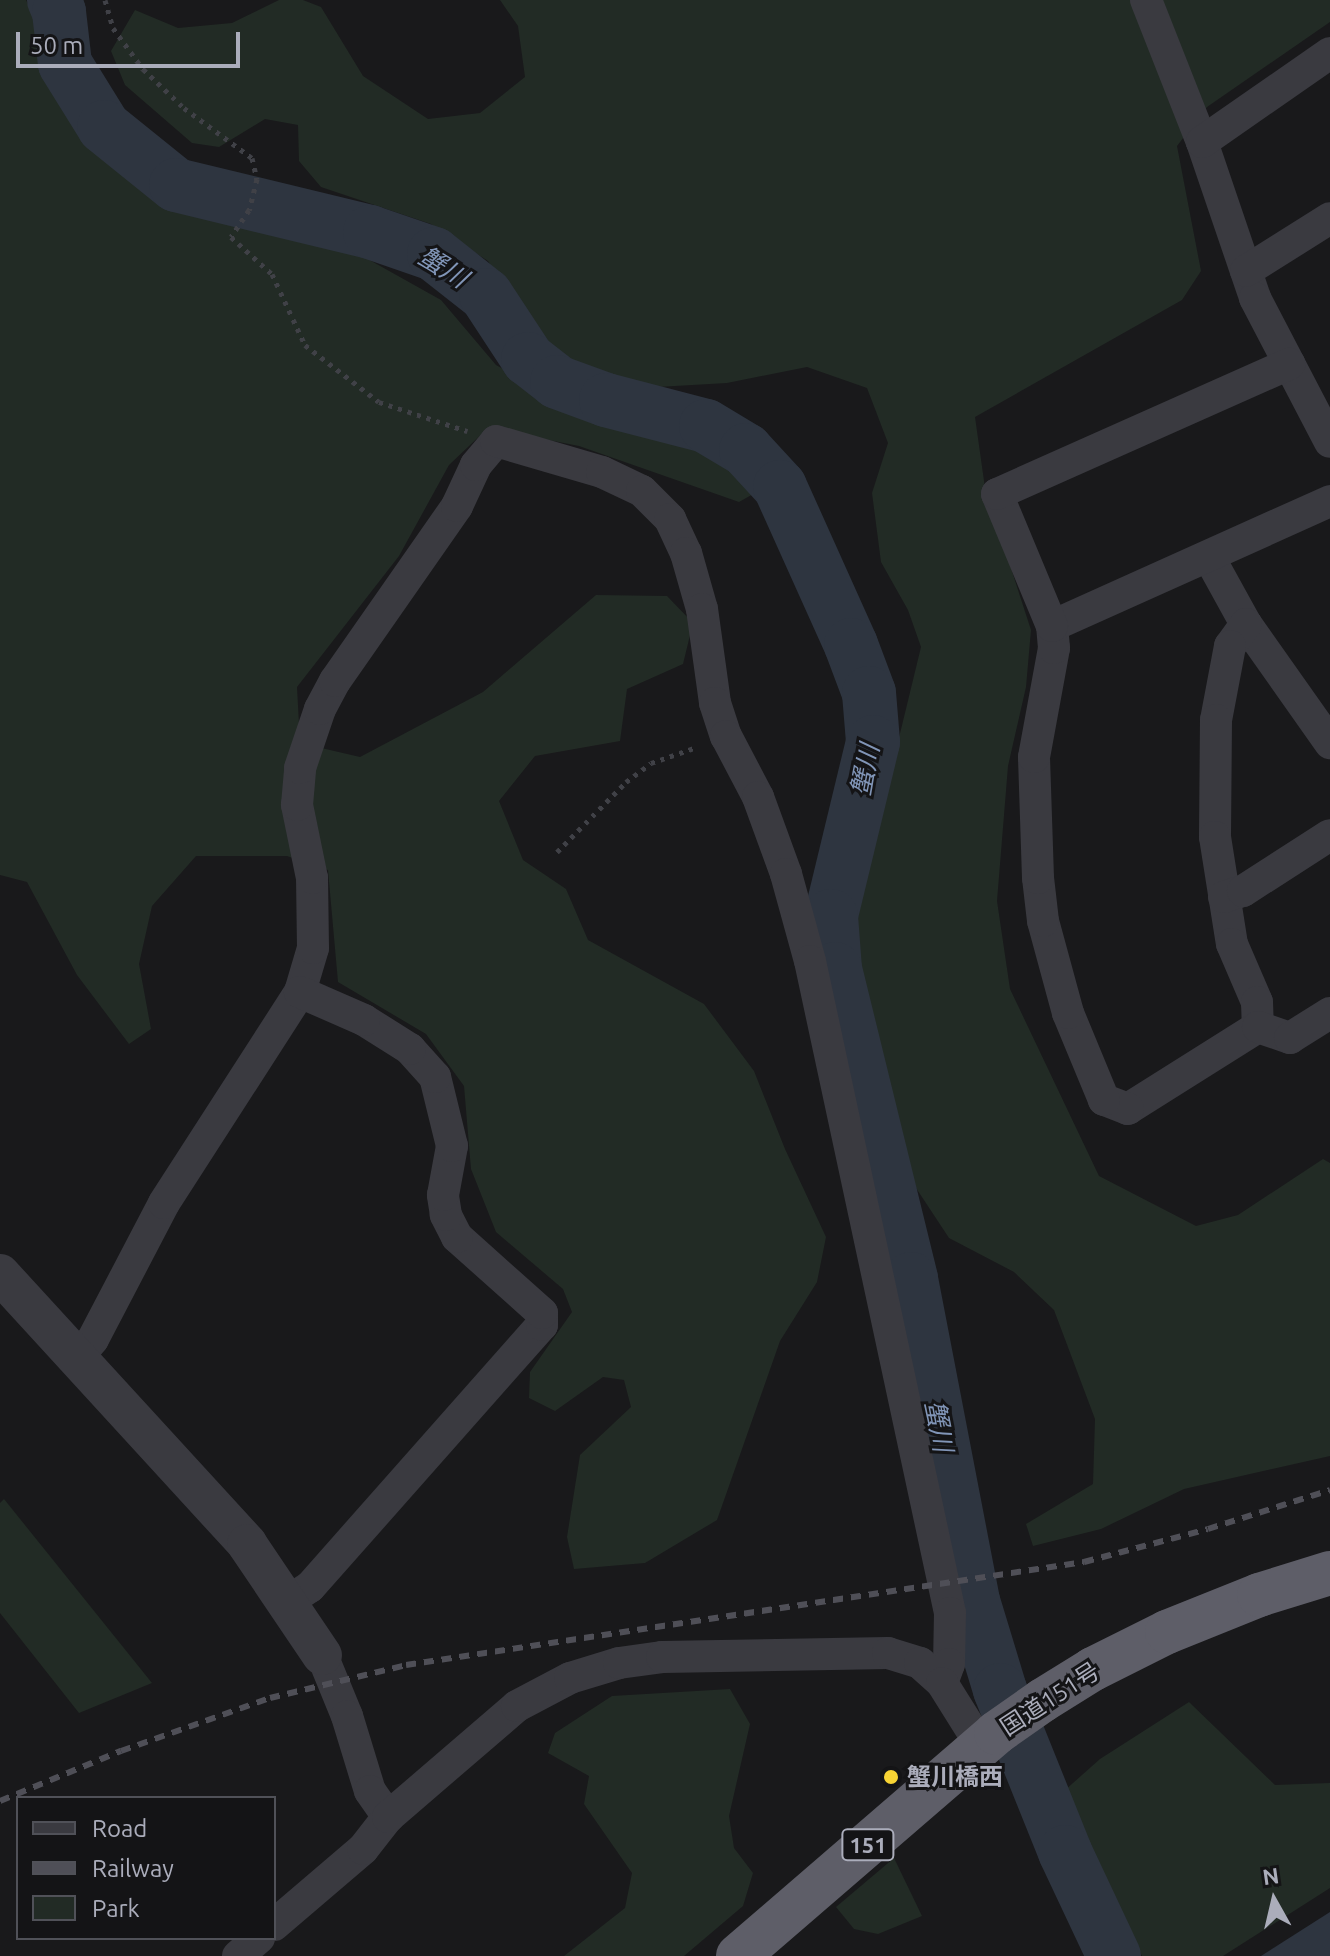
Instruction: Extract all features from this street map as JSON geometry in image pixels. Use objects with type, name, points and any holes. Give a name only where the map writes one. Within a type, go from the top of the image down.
[{"type":"highway","name":"国道151号","points":[[738,1956],[989,1740],[1043,1700],[1093,1669],[1167,1632],[1259,1595],[1330,1573]]},
{"type":"street","points":[[1146,0],[1202,142],[1246,271],[1289,364],[1317,387],[1330,442]]},
{"type":"street","points":[[1202,142],[1330,53]]},
{"type":"street","points":[[1246,271],[1330,218]]},
{"type":"street","points":[[1258,1027],[1128,1109],[1104,1100],[1068,1013],[1043,921],[1038,878],[1034,757],[1054,648],[1052,626],[997,494],[1289,364]]},
{"type":"street","points":[[78,1357],[93,1339],[164,1203],[300,992],[313,948],[312,878],[297,805],[300,768],[320,709],[457,506],[476,465],[496,441],[602,472],[642,491],[670,519],[686,553],[702,609],[715,703],[726,736],[758,797],[786,874],[810,961],[950,1613],[949,1664],[942,1683]]},
{"type":"street","points":[[1052,626],[1330,501]]},
{"type":"street","points":[[1209,557],[1246,624],[1330,743]]},
{"type":"street","points":[[1246,624],[1230,646],[1216,720],[1215,837],[1232,944],[1257,1002],[1258,1027]]},
{"type":"street","points":[[1224,897],[1243,891],[1330,835]]},
{"type":"street","points":[[289,1601],[310,1587],[542,1325],[542,1313],[457,1237],[446,1215],[443,1195],[452,1146],[435,1077],[410,1049],[364,1020],[300,992]]},
{"type":"street","points":[[1258,1027],[1290,1038],[1330,1013]]},
{"type":"street","points":[[0,1274],[247,1544],[289,1601],[322,1655],[347,1716],[370,1791],[388,1817]]},
{"type":"street","points":[[276,1923],[363,1849],[388,1817],[517,1706],[570,1678],[619,1663],[662,1657],[888,1653],[920,1663],[942,1683],[989,1740]]},
{"type":"street","points":[[238,1956],[257,1940]]},
{"type":"path","points":[[105,0],[113,28],[143,69],[184,108],[252,158],[257,179],[249,210],[231,237],[272,274],[305,345],[379,402],[496,441]]},
{"type":"path","points":[[557,852],[626,782],[651,763],[726,736]]},
{"type":"green space","points":[[0,0],[26,0],[39,26],[49,76],[108,147],[165,192],[198,208],[357,253],[441,300],[496,365],[580,411],[698,446],[743,473],[755,493],[739,502],[579,446],[488,428],[449,465],[399,556],[297,687],[300,743],[360,757],[483,692],[596,595],[667,596],[693,623],[683,664],[627,689],[620,741],[535,756],[499,801],[523,860],[566,889],[588,940],[704,1004],[754,1071],[785,1149],[826,1237],[817,1282],[780,1341],[717,1520],[645,1563],[574,1569],[567,1537],[580,1455],[631,1407],[624,1380],[603,1377],[555,1411],[529,1398],[530,1372],[572,1312],[563,1289],[496,1232],[471,1169],[464,1086],[426,1034],[338,982],[328,870],[287,856],[196,856],[152,906],[139,964],[151,1029],[129,1044],[77,975],[27,882],[0,875]]},
{"type":"green space","points":[[279,0],[303,0],[321,7],[363,76],[428,119],[480,113],[525,77],[518,26],[500,0],[1330,0],[1330,22],[1207,107],[1177,146],[1201,271],[1182,300],[975,417],[985,488],[1031,630],[1026,687],[1008,766],[997,901],[1010,989],[1099,1176],[1196,1226],[1238,1215],[1323,1159],[1330,1163],[1330,1456],[1184,1489],[1101,1529],[1033,1546],[1026,1524],[1093,1484],[1095,1419],[1054,1310],[1014,1272],[949,1238],[916,1188],[851,954],[863,886],[921,647],[908,610],[881,562],[872,493],[888,443],[867,388],[807,367],[727,383],[640,388],[577,372],[529,327],[488,261],[431,224],[321,187],[299,161],[298,125],[265,119],[219,147],[192,143],[125,85],[111,51],[135,10],[178,28],[232,23]]},
{"type":"green space","points":[[4,1499],[152,1683],[79,1713],[0,1613],[0,1503]]},
{"type":"green space","points":[[730,1689],[750,1724],[729,1816],[734,1848],[753,1873],[743,1906],[684,1956],[564,1956],[625,1908],[632,1873],[584,1804],[589,1776],[548,1753],[555,1733],[612,1696]]},
{"type":"green space","points":[[1189,1702],[1275,1785],[1330,1783],[1330,1888],[1223,1956],[1142,1956],[1064,1791],[1100,1759]]},
{"type":"green space","points":[[894,1858],[922,1916],[878,1934],[854,1929],[836,1907]]},
{"type":"shaded area","points":[[1330,1912],[1330,1956],[1261,1956]]},
{"type":"waterway","name":"蟹川","points":[[54,0],[59,12],[65,64],[104,127],[176,185],[370,232],[434,254],[486,295],[528,359],[557,382],[606,400],[706,426],[746,450],[780,487],[851,645],[869,693],[873,742],[831,916],[835,969],[911,1279],[973,1601],[1000,1690],[1065,1852],[1114,1956]]},
{"type":"railway","points":[[0,1801],[121,1751],[270,1698],[406,1665],[1084,1562],[1208,1529],[1330,1490]]},
{"type":"place","name":"蟹川橋西","points":[[891,1777]]}]
